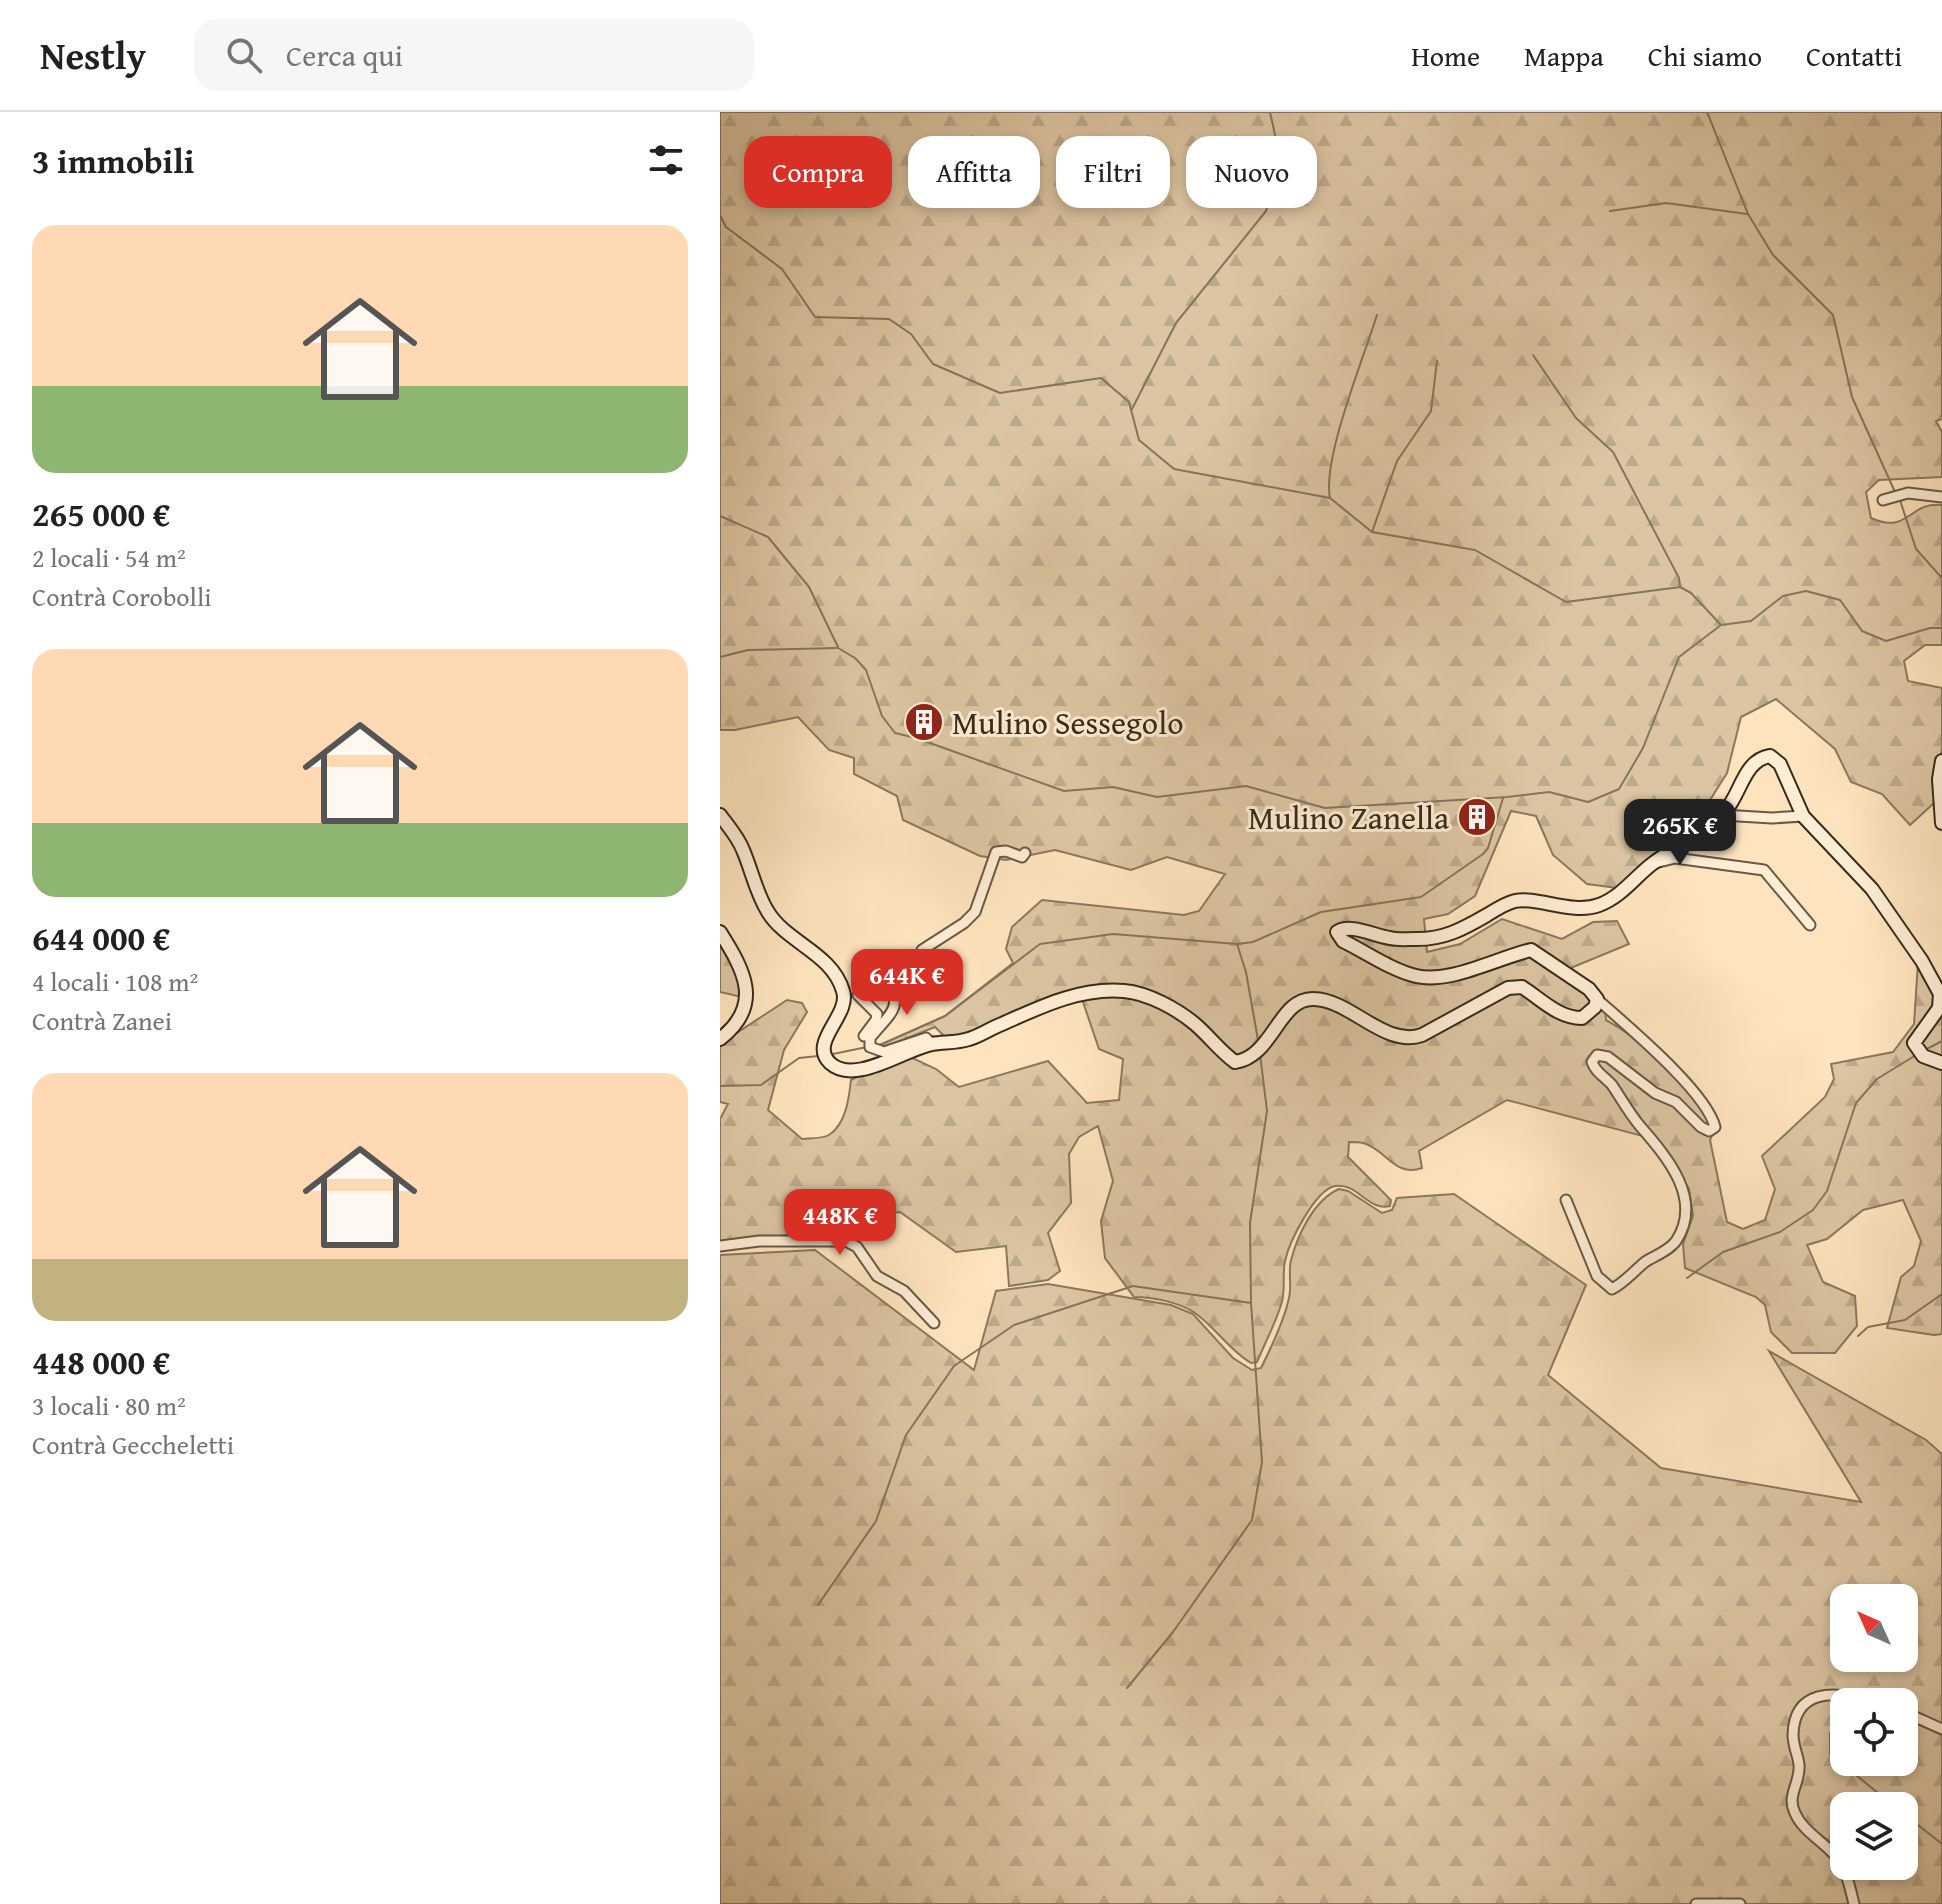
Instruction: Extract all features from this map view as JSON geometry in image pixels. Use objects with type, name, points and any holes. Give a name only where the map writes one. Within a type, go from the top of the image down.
[{"type":"street","points":[[1883,500],[1897,495],[1942,497]]},
{"type":"street","points":[[1566,1200],[1597,1276],[1612,1289],[1671,1246],[1683,1220],[1684,1197],[1676,1172],[1663,1151],[1639,1125],[1592,1062],[1597,1055],[1608,1057],[1655,1093],[1676,1102],[1704,1130],[1709,1131],[1715,1127],[1705,1107],[1681,1077],[1589,989],[1531,950],[1483,966],[1431,978],[1414,976],[1397,968],[1343,941],[1337,932],[1353,929],[1391,939],[1432,940],[1445,937],[1515,901],[1558,907],[1599,905],[1722,815],[1752,766],[1761,757],[1770,756],[1780,764],[1803,816],[1872,889],[1922,961],[1940,994],[1939,1008],[1916,1040],[1920,1053],[1942,1063]]},
{"type":"street","points":[[1942,761],[1939,779],[1942,823]]},
{"type":"street","points":[[720,815],[743,849],[754,884],[769,914],[827,964],[843,990],[844,1006],[824,1044],[826,1058],[840,1070],[855,1072],[932,1044],[968,1040],[1078,994],[1125,991],[1165,1005],[1193,1022],[1235,1062],[1244,1061],[1260,1049],[1284,1016],[1302,1000],[1315,999],[1329,1004],[1409,1040],[1508,988],[1522,987],[1551,1008],[1572,1018],[1582,1018],[1595,1007],[1597,999]]},
{"type":"street","points":[[1722,815],[1803,816]]},
{"type":"street","points":[[892,993],[916,972],[922,950],[964,923],[975,912],[996,852],[1006,851],[1022,857],[1025,853]]},
{"type":"street","points":[[1651,864],[1675,858],[1764,870],[1810,925]]},
{"type":"street","points":[[720,932],[741,967],[747,991],[739,1020],[720,1039]]},
{"type":"street","points":[[869,1042],[889,1018],[895,1000],[892,993],[872,979]]},
{"type":"street","points":[[858,995],[877,1014],[864,1036],[870,1047],[880,1052],[926,1038],[932,1044]]},
{"type":"street","points":[[720,1246],[759,1241],[846,1241],[857,1247],[877,1276],[904,1291],[934,1323]]},
{"type":"street","points":[[1830,1694],[1817,1696],[1802,1710],[1793,1730],[1799,1768],[1792,1791],[1794,1811],[1800,1822],[1839,1860],[1854,1904]]},
{"type":"street","points":[[1918,1718],[1942,1729]]},
{"type":"street","points":[[1696,1904],[1740,1904]]},
{"type":"green space","points":[[720,112],[1942,112],[1942,419],[1936,421],[1942,432],[1942,477],[1879,480],[1866,492],[1871,518],[1884,522],[1893,523],[1922,508],[1942,505],[1942,645],[1925,645],[1904,661],[1908,681],[1942,688],[1942,748],[1934,803],[1910,825],[1882,794],[1851,782],[1835,749],[1776,699],[1741,717],[1727,773],[1705,808],[1698,827],[1650,859],[1617,888],[1587,884],[1553,855],[1536,816],[1511,811],[1475,896],[1448,914],[1424,919],[1427,952],[1460,944],[1502,919],[1562,939],[1593,922],[1617,921],[1629,944],[1556,974],[1605,1008],[1606,1020],[1653,1054],[1716,1126],[1710,1140],[1727,1222],[1743,1229],[1765,1220],[1775,1189],[1762,1156],[1825,1097],[1834,1079],[1831,1064],[1893,1052],[1914,1024],[1918,962],[1942,1009],[1942,1334],[1887,1328],[1901,1277],[1914,1266],[1921,1241],[1903,1200],[1863,1210],[1827,1239],[1807,1245],[1823,1282],[1855,1296],[1857,1326],[1835,1353],[1792,1353],[1771,1332],[1765,1305],[1756,1297],[1685,1268],[1683,1244],[1693,1216],[1689,1189],[1654,1139],[1507,1100],[1419,1151],[1422,1168],[1405,1169],[1371,1146],[1349,1142],[1348,1157],[1391,1200],[1390,1206],[1376,1205],[1350,1188],[1335,1186],[1311,1206],[1287,1252],[1281,1305],[1257,1362],[1251,1363],[1243,1358],[1189,1309],[1166,1301],[1134,1297],[1105,1258],[1101,1221],[1113,1181],[1098,1126],[1079,1137],[1069,1154],[1071,1203],[1048,1233],[1060,1271],[1048,1280],[1009,1286],[1006,1246],[956,1252],[900,1212],[819,1220],[811,1233],[720,1242],[720,1119],[728,1104],[720,1102],[720,1044],[787,1000],[802,1003],[807,1012],[784,1050],[768,1110],[802,1139],[823,1137],[835,1130],[846,1110],[851,1080],[904,1054],[936,1069],[959,1087],[1048,1061],[1087,1103],[1119,1100],[1123,1059],[1099,1049],[1083,1002],[1065,992],[985,1027],[946,1038],[935,1027],[895,1043],[902,1051],[873,1048],[945,1016],[1013,963],[1006,949],[1012,927],[1042,900],[1184,915],[1199,911],[1225,874],[1167,857],[1131,870],[1055,850],[1006,860],[980,856],[903,820],[897,796],[854,774],[854,758],[829,750],[798,717],[735,730],[720,730]]},
{"type":"green space","points":[[720,944],[737,970],[742,997],[720,992]]},
{"type":"green space","points":[[1339,1189],[1348,1191],[1382,1213],[1392,1210],[1397,1198],[1454,1194],[1586,1285],[1548,1375],[1661,1468],[1861,1502],[1769,1351],[1926,1440],[1942,1454],[1942,1904],[720,1904],[720,1255],[815,1250],[974,1370],[996,1291],[1048,1284],[1171,1305],[1193,1314],[1233,1358],[1252,1370],[1261,1368],[1284,1316],[1290,1293],[1291,1260],[1308,1219],[1322,1201]]},
{"type":"waterway","points":[[1132,409],[1176,323],[1266,211],[1281,162],[1270,112]]},
{"type":"waterway","points":[[1707,112],[1748,214],[1773,255],[1833,315],[1852,397],[1895,492]]},
{"type":"waterway","points":[[1610,211],[1666,203],[1747,214]]},
{"type":"waterway","points":[[720,215],[726,227],[782,269],[815,317],[889,319],[911,334],[933,364],[1000,393],[1101,378],[1129,402],[1139,440],[1174,469],[1330,498],[1372,532],[1475,550],[1566,602],[1680,587],[1691,593],[1721,625]]},
{"type":"waterway","points":[[1330,498],[1329,481],[1338,434],[1377,315]]},
{"type":"waterway","points":[[1533,355],[1576,418],[1613,452],[1679,578],[1680,587]]},
{"type":"waterway","points":[[1372,532],[1397,461],[1431,411],[1437,361]]},
{"type":"waterway","points":[[1900,500],[1916,549],[1942,578]]},
{"type":"waterway","points":[[720,516],[768,537],[809,587],[838,647]]},
{"type":"waterway","points":[[838,648],[855,658],[866,670],[882,716],[895,733],[1064,791],[1113,787],[1157,797],[1246,786],[1325,808],[1549,792],[1588,802],[1619,789],[1643,748],[1679,657],[1721,625],[1751,621],[1783,596],[1806,591],[1840,600],[1862,631],[1886,641],[1930,628],[1942,628]]},
{"type":"waterway","points":[[720,657],[748,650],[837,648]]},
{"type":"waterway","points":[[878,1046],[945,1016],[1040,944],[1113,934],[1237,944],[1253,942],[1321,912],[1421,897],[1488,848],[1503,798]]},
{"type":"waterway","points":[[1237,944],[1246,972],[1258,1040]]},
{"type":"waterway","points":[[1925,1050],[1942,1041]]},
{"type":"waterway","points":[[833,1054],[867,1047]]},
{"type":"waterway","points":[[1127,1688],[1173,1632],[1252,1520],[1262,1462],[1251,1303],[1250,1223],[1267,1111],[1260,1054]]},
{"type":"waterway","points":[[1687,1278],[1723,1252],[1780,1232],[1813,1210],[1827,1191],[1856,1103],[1877,1079],[1916,1055]]},
{"type":"waterway","points":[[720,1086],[761,1085],[799,1058],[818,1056]]},
{"type":"waterway","points":[[818,1605],[876,1521],[906,1435],[954,1366],[1014,1325],[1133,1286],[1251,1303]]},
{"type":"waterway","points":[[1858,1336],[1868,1327],[1905,1320],[1942,1294]]},
{"type":"waterway","points":[[1857,1776],[1877,1792]]},
{"type":"waterway","points":[[1918,1825],[1942,1844]]},
{"type":"place","name":"Mulino Sessegolo","points":[[924,722]]},
{"type":"place","name":"Mulino Zanella","points":[[1477,817]]}]
